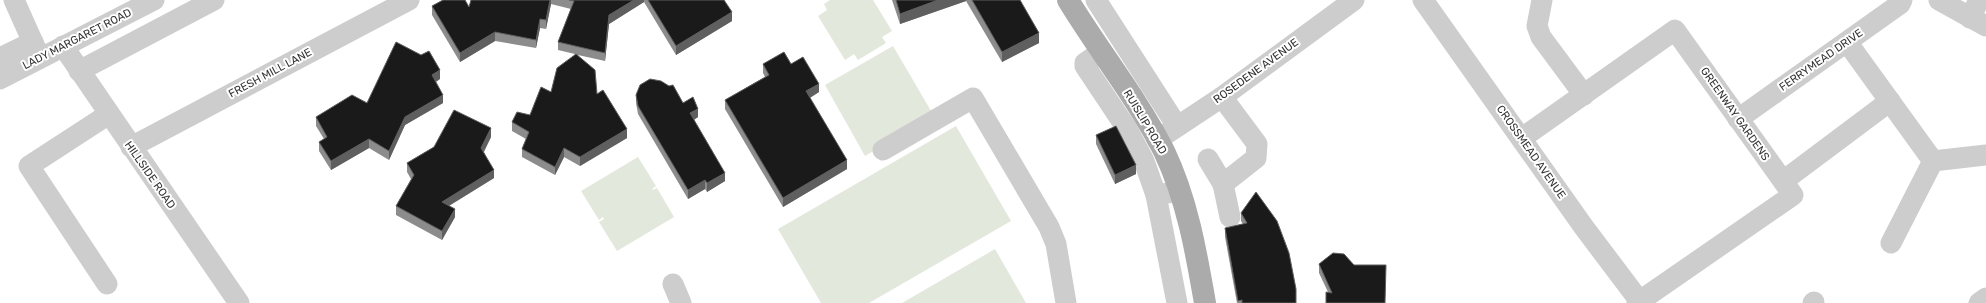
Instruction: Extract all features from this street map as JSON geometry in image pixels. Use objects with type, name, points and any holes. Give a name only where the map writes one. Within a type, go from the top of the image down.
[{"type":"main road","name":"RUISLIP ROAD","points":[[1068,0],[1101,52],[1135,123],[1157,140],[1179,191],[1191,230],[1205,303]]},
{"type":"street","points":[[0,58],[36,50],[14,0]]},
{"type":"street","name":"LADY MARGARET ROAD","points":[[0,79],[36,50],[63,46],[154,0]]},
{"type":"street","points":[[79,71],[214,0]]},
{"type":"street","name":"FRESH MILL LANE","points":[[131,147],[409,0]]},
{"type":"street","points":[[1096,0],[1177,126]]},
{"type":"street","name":"ROSEDENE AVENUE","points":[[1157,140],[1222,97],[1354,0]]},
{"type":"street","name":"CROSSMEAD AVENUE","points":[[1423,0],[1583,226],[1639,302]]},
{"type":"street","points":[[1542,0],[1537,26],[1541,36],[1584,95]]},
{"type":"street","name":"FERRYMEAD DRIVE","points":[[1738,119],[1900,4],[1902,0]]},
{"type":"street","points":[[1939,0],[1978,15]]},
{"type":"street","name":"GREENWAY GARDENS","points":[[1522,138],[1675,30],[1793,195],[1639,302]]},
{"type":"street","points":[[1846,42],[1933,161]]},
{"type":"street","name":"HILLSIDE ROAD","points":[[63,46],[239,303]]},
{"type":"street","points":[[1222,97],[1257,144],[1256,158],[1223,184]]},
{"type":"street","points":[[883,150],[973,98],[1049,227],[1056,244],[1066,303]]},
{"type":"street","points":[[1783,181],[1890,102]]},
{"type":"street","points":[[107,284],[29,166],[109,114]]},
{"type":"street","points":[[1135,123],[1144,161],[1156,195],[1177,303]]},
{"type":"street","points":[[1933,161],[1986,155]]},
{"type":"street","points":[[1208,159],[1223,184],[1230,217]]},
{"type":"street","points":[[1890,243],[1933,161]]},
{"type":"street","points":[[1156,195],[1179,191]]},
{"type":"street","points":[[1979,303],[1986,298]]},
{"type":"shaded area","points":[[830,0],[873,0],[892,31],[882,37],[886,43],[858,60],[854,54],[845,60],[818,16],[827,10],[824,4]]},
{"type":"shaded area","points":[[893,46],[934,116],[865,156],[825,85]]},
{"type":"shaded area","points":[[956,126],[1011,221],[869,303],[821,303],[778,229]]},
{"type":"shaded area","points":[[638,157],[656,186],[652,189],[657,188],[674,217],[617,251],[599,222],[604,219],[603,217],[599,220],[581,191]]},
{"type":"shaded area","points":[[995,249],[1026,303],[902,303]]},
{"type":"building","points":[[443,0],[465,0],[469,7],[471,0],[550,0],[546,20],[540,19],[536,40],[495,32],[460,53],[432,6]]},
{"type":"building","points":[[569,0],[634,0],[609,15],[605,53],[558,42],[574,1]]},
{"type":"building","points":[[648,0],[724,0],[732,12],[676,46]]},
{"type":"building","points":[[896,0],[938,0],[900,14]]},
{"type":"building","points":[[972,0],[1020,0],[1039,33],[1002,52]]},
{"type":"building","points":[[396,42],[421,55],[429,51],[440,70],[432,75],[443,95],[405,117],[389,151],[369,139],[331,161],[319,142],[327,137],[316,117],[352,95],[367,103]]},
{"type":"building","points":[[784,52],[791,64],[803,57],[819,84],[806,91],[847,160],[783,198],[725,100],[769,75],[763,64]]},
{"type":"building","points":[[576,54],[595,70],[597,94],[603,90],[627,129],[580,157],[564,148],[555,167],[522,149],[529,132],[512,122],[517,112],[530,115],[541,87],[551,92],[557,68]]},
{"type":"building","points":[[650,79],[661,81],[669,86],[673,85],[683,103],[693,97],[698,109],[690,113],[725,173],[707,183],[705,180],[688,190],[638,106],[636,95],[640,85]]},
{"type":"building","points":[[454,110],[491,128],[481,148],[494,170],[442,202],[455,209],[442,231],[396,206],[414,175],[407,163],[434,147]]},
{"type":"building","points":[[1116,126],[1136,165],[1115,175],[1096,135]]},
{"type":"building","points":[[1256,192],[1277,221],[1289,253],[1296,289],[1296,303],[1242,303],[1242,300],[1238,301],[1225,228],[1247,223],[1241,213]]},
{"type":"building","points":[[1333,253],[1344,254],[1354,265],[1386,265],[1385,303],[1326,303],[1326,292],[1332,293],[1319,264]]}]
